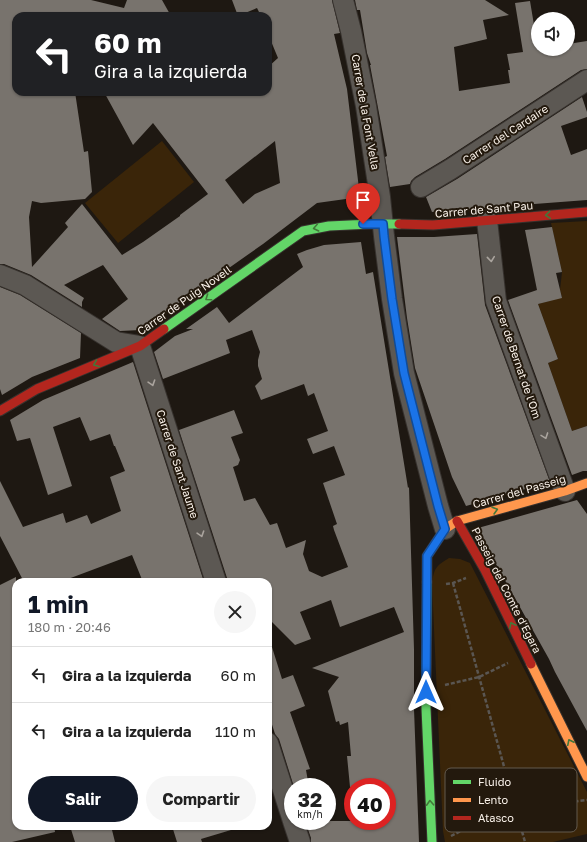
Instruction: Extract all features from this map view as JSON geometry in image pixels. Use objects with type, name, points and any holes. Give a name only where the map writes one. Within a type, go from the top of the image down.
[{"type":"street","name":"Carrer de la Font Vella","points":[[343,0],[352,31],[366,106],[392,299],[404,373],[438,506],[451,525]]},
{"type":"street","name":"Carrer del Cardaire","points":[[421,187],[587,80]]},
{"type":"street","name":"Carrer de Sant Pau","points":[[383,224],[433,225],[587,212]]},
{"type":"street","name":"Carrer de Bernat de l'Om","points":[[487,220],[496,301],[565,491]]},
{"type":"street","name":"Carrer de Puig Novell","points":[[0,410],[37,389],[140,346],[303,231],[329,226],[383,224]]},
{"type":"street","points":[[0,275],[25,285],[116,342],[140,346]]},
{"type":"street","name":"Carrer de Sant Jaume","points":[[140,346],[215,578]]},
{"type":"street","name":"Carrer del Passeig","points":[[451,525],[587,484]]},
{"type":"street","points":[[432,842],[426,708],[427,556],[451,525]]},
{"type":"street","name":"Passeig del Comte d'Egara","points":[[451,525],[485,570],[587,777]]},
{"type":"street","points":[[272,755],[284,793]]},
{"type":"street","points":[[296,830],[300,842]]},
{"type":"path","points":[[470,577],[452,583],[504,768]]},
{"type":"path","points":[[443,686],[479,677],[512,661]]},
{"type":"path","points":[[577,801],[587,800]]},
{"type":"path","points":[[444,838],[459,832]]},
{"type":"path","points":[[522,832],[525,842]]},
{"type":"shaded area","points":[[162,141],[194,182],[118,243],[85,203]]},
{"type":"shaded area","points":[[587,221],[587,426],[572,431],[548,363],[558,359],[538,304],[562,297],[560,290],[562,272],[551,223]]},
{"type":"shaded area","points":[[449,558],[460,559],[470,563],[575,768],[445,768],[445,832],[577,832],[577,772],[587,792],[587,834],[553,842],[445,842],[443,831],[432,584],[436,568]]},
{"type":"building","points":[[0,0],[91,0],[124,8],[127,0],[162,0],[169,12],[12,12],[12,96],[76,96],[84,152],[88,151],[92,192],[85,199],[41,203],[32,201],[29,217],[32,267],[68,227],[65,223],[82,204],[122,255],[180,216],[208,194],[153,123],[133,145],[106,96],[272,96],[272,63],[278,58],[272,44],[272,12],[259,12],[257,8],[248,12],[236,12],[232,0],[332,0],[340,33],[334,34],[347,89],[360,197],[317,203],[263,244],[141,330],[120,331],[102,319],[128,299],[103,265],[64,285],[84,298],[82,307],[31,275],[4,264],[0,264]],"holes":[[[275,141],[280,183],[255,194],[243,204],[225,180]]]},
{"type":"building","points":[[355,0],[485,0],[509,15],[483,20],[487,39],[454,47],[459,91],[510,83],[508,70],[510,70],[507,54],[523,52],[515,3],[530,1],[532,12],[531,56],[575,56],[575,43],[587,41],[587,69],[581,70],[415,177],[410,184],[390,187],[385,157],[387,156],[371,65],[367,53],[360,10],[357,10]]},
{"type":"building","points":[[582,97],[587,112],[587,117],[561,126],[571,155],[587,149],[587,200],[432,212],[426,197],[457,179]]},
{"type":"building","points":[[552,227],[562,272],[556,273],[562,298],[538,304],[558,359],[548,363],[572,431],[587,426],[587,471],[572,475],[508,300],[537,290],[525,230]]},
{"type":"building","points":[[477,234],[485,305],[550,482],[466,506],[452,477],[415,368],[397,237],[434,237]]},
{"type":"building","points":[[361,242],[366,274],[373,272],[408,488],[409,487],[414,649],[414,709],[419,842],[311,842],[308,830],[336,830],[336,821],[344,821],[344,830],[396,830],[396,778],[349,778],[347,756],[351,756],[348,722],[340,725],[339,721],[336,722],[328,691],[339,677],[312,668],[404,632],[394,607],[340,627],[331,600],[300,612],[311,639],[295,645],[272,622],[272,578],[227,578],[179,430],[234,410],[243,433],[231,437],[240,460],[238,465],[233,467],[244,501],[255,498],[270,525],[277,523],[286,548],[306,540],[303,554],[309,571],[322,577],[348,567],[334,530],[333,526],[337,524],[323,483],[345,475],[334,446],[313,454],[307,439],[328,431],[314,393],[308,396],[304,384],[261,400],[255,386],[262,379],[258,366],[260,352],[252,330],[226,340],[230,353],[163,379],[154,352],[175,336],[193,329],[186,329],[217,307],[229,323],[303,267],[297,254],[324,245]]},
{"type":"building","points":[[0,287],[20,295],[81,333],[80,358],[32,377],[2,395],[0,389]]},
{"type":"building","points":[[133,362],[203,578],[141,578],[132,555],[71,578],[22,578],[0,536],[0,481],[23,527],[63,513],[66,523],[87,515],[91,524],[121,511],[110,477],[125,471],[110,434],[90,441],[80,417],[53,427],[72,486],[48,495],[30,438],[17,441],[10,420],[43,400]]},
{"type":"building","points":[[577,500],[587,514],[587,731],[497,566],[478,528]]},
{"type":"building","points":[[12,579],[12,830],[55,830],[55,832],[12,842],[0,842],[0,585]]},
{"type":"building","points":[[272,647],[282,679],[293,675],[305,706],[290,712],[310,769],[306,770],[307,778],[291,778],[279,739],[275,734],[272,725]]},
{"type":"building","points":[[71,830],[112,830],[115,842],[75,842]]},
{"type":"building","points":[[173,830],[231,830],[201,839],[202,842],[177,842]]},
{"type":"traffic: fast","points":[[164,329],[303,231],[329,226],[399,224]]},
{"type":"traffic: fast","points":[[427,582],[426,708],[432,842]]},
{"type":"traffic: slow","points":[[427,582],[427,556],[445,529],[457,521],[565,491],[587,483]]},
{"type":"traffic: slow","points":[[531,664],[587,777]]},
{"type":"traffic: jam","points":[[399,224],[433,225],[587,212]]},
{"type":"traffic: jam","points":[[0,411],[37,389],[140,346],[164,329]]},
{"type":"traffic: jam","points":[[457,521],[485,570],[531,664]]},
{"type":"route","points":[[363,224],[383,224],[392,299],[404,373],[445,529],[427,556],[426,692]]}]
